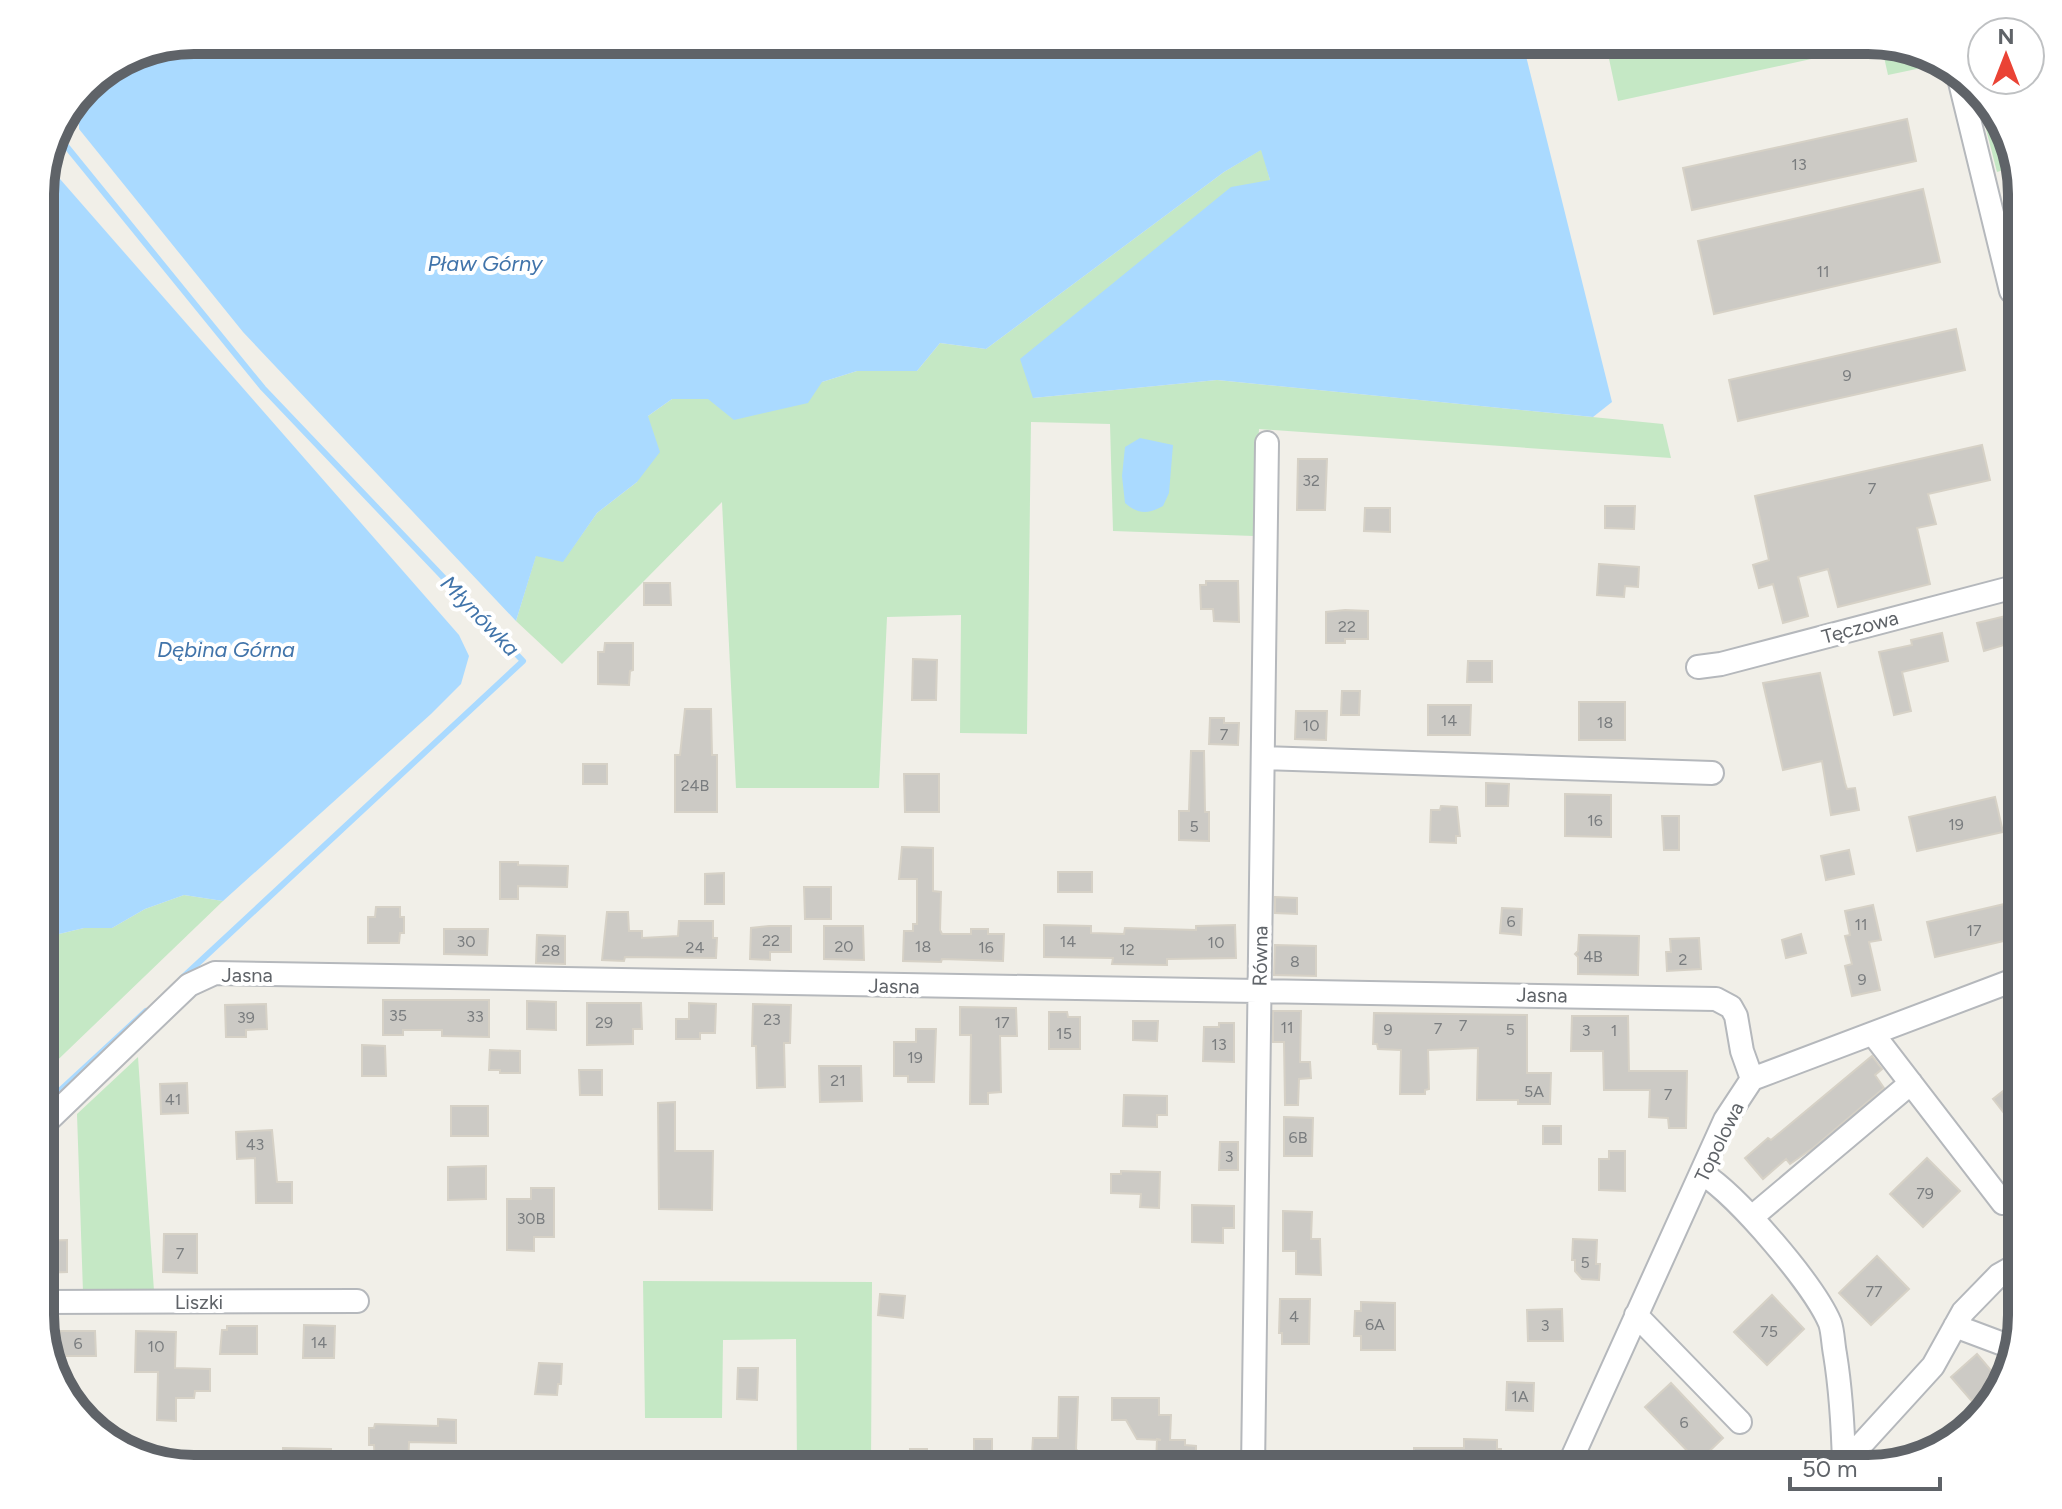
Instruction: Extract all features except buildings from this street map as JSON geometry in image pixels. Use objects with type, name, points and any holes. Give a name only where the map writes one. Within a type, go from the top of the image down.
[{"type":"street","points":[[1962,92],[2008,279]]},
{"type":"street","name":"Równa","points":[[1253,1455],[1267,443]]},
{"type":"street","name":"Tęczowa","points":[[1698,667],[1721,664],[2008,589]]},
{"type":"street","points":[[1264,758],[1712,773]]},
{"type":"street","name":"Jasna","points":[[54,1115],[189,985],[215,973],[1716,999],[1731,1007],[1736,1016],[1742,1051],[1752,1079]]},
{"type":"street","name":"Topolowa","points":[[1573,1455],[1725,1120],[1752,1079],[2008,982]]},
{"type":"street","points":[[1873,1034],[2003,1203]]},
{"type":"street","points":[[1752,1217],[1911,1083]]},
{"type":"street","points":[[1703,1174],[1752,1217],[1811,1292],[1830,1324],[1841,1402],[1841,1455]]},
{"type":"street","points":[[1852,1455],[1933,1366],[1963,1312],[1999,1275],[2008,1270]]},
{"type":"street","name":"Liszki","points":[[54,1302],[357,1301]]},
{"type":"street","points":[[1636,1315],[1740,1422]]},
{"type":"street","points":[[1955,1326],[2004,1345]]},
{"type":"green space","points":[[1608,54],[1834,54],[1618,101]]},
{"type":"green space","points":[[1884,56],[1913,61],[1926,67],[1888,75]]},
{"type":"green space","points":[[1982,113],[1994,132],[2006,169],[1997,172]]},
{"type":"green space","points":[[1262,149],[1270,180],[1033,398],[1217,380],[1663,424],[1671,458],[1259,429],[1254,536],[1113,531],[1110,424],[1031,422],[1027,734],[960,733],[961,615],[887,617],[879,788],[736,788],[722,502],[562,664],[516,621],[536,555],[563,561],[597,513],[637,482],[648,416],[672,399],[708,399],[822,382],[857,371],[917,371],[940,343],[986,349],[1224,172]]},
{"type":"green space","points":[[184,895],[223,901],[54,1064],[54,933],[112,928],[145,909]]},
{"type":"green space","points":[[138,1057],[154,1291],[83,1292],[77,1114]]},
{"type":"green space","points":[[643,1281],[872,1282],[871,1455],[797,1455],[796,1339],[723,1340],[722,1418],[645,1418]]},
{"type":"water","name":"Pław Górny","points":[[194,54],[1525,54],[1612,402],[1593,417],[1217,380],[1033,398],[1020,359],[1231,187],[1270,180],[1261,150],[1224,172],[986,349],[940,343],[917,371],[857,371],[822,382],[808,403],[734,420],[708,399],[672,399],[648,416],[660,452],[637,482],[597,513],[563,562],[536,556],[516,621],[243,332],[79,129],[79,115],[83,109],[102,89],[124,73],[149,61]]},
{"type":"water","name":"Dębina Górna","points":[[56,174],[459,635],[469,656],[461,684],[431,714],[223,901],[184,895],[145,909],[112,928],[84,928],[54,933]]},
{"type":"water","points":[[1140,438],[1173,445],[1169,493],[1163,506],[1148,512],[1135,510],[1125,503],[1122,476],[1125,447]]},
{"type":"waterway","name":"Młynówka","points":[[67,147],[263,388],[523,661],[181,979]]},
{"type":"waterway","name":"Młynówka","points":[[54,1096],[146,1011]]}]
